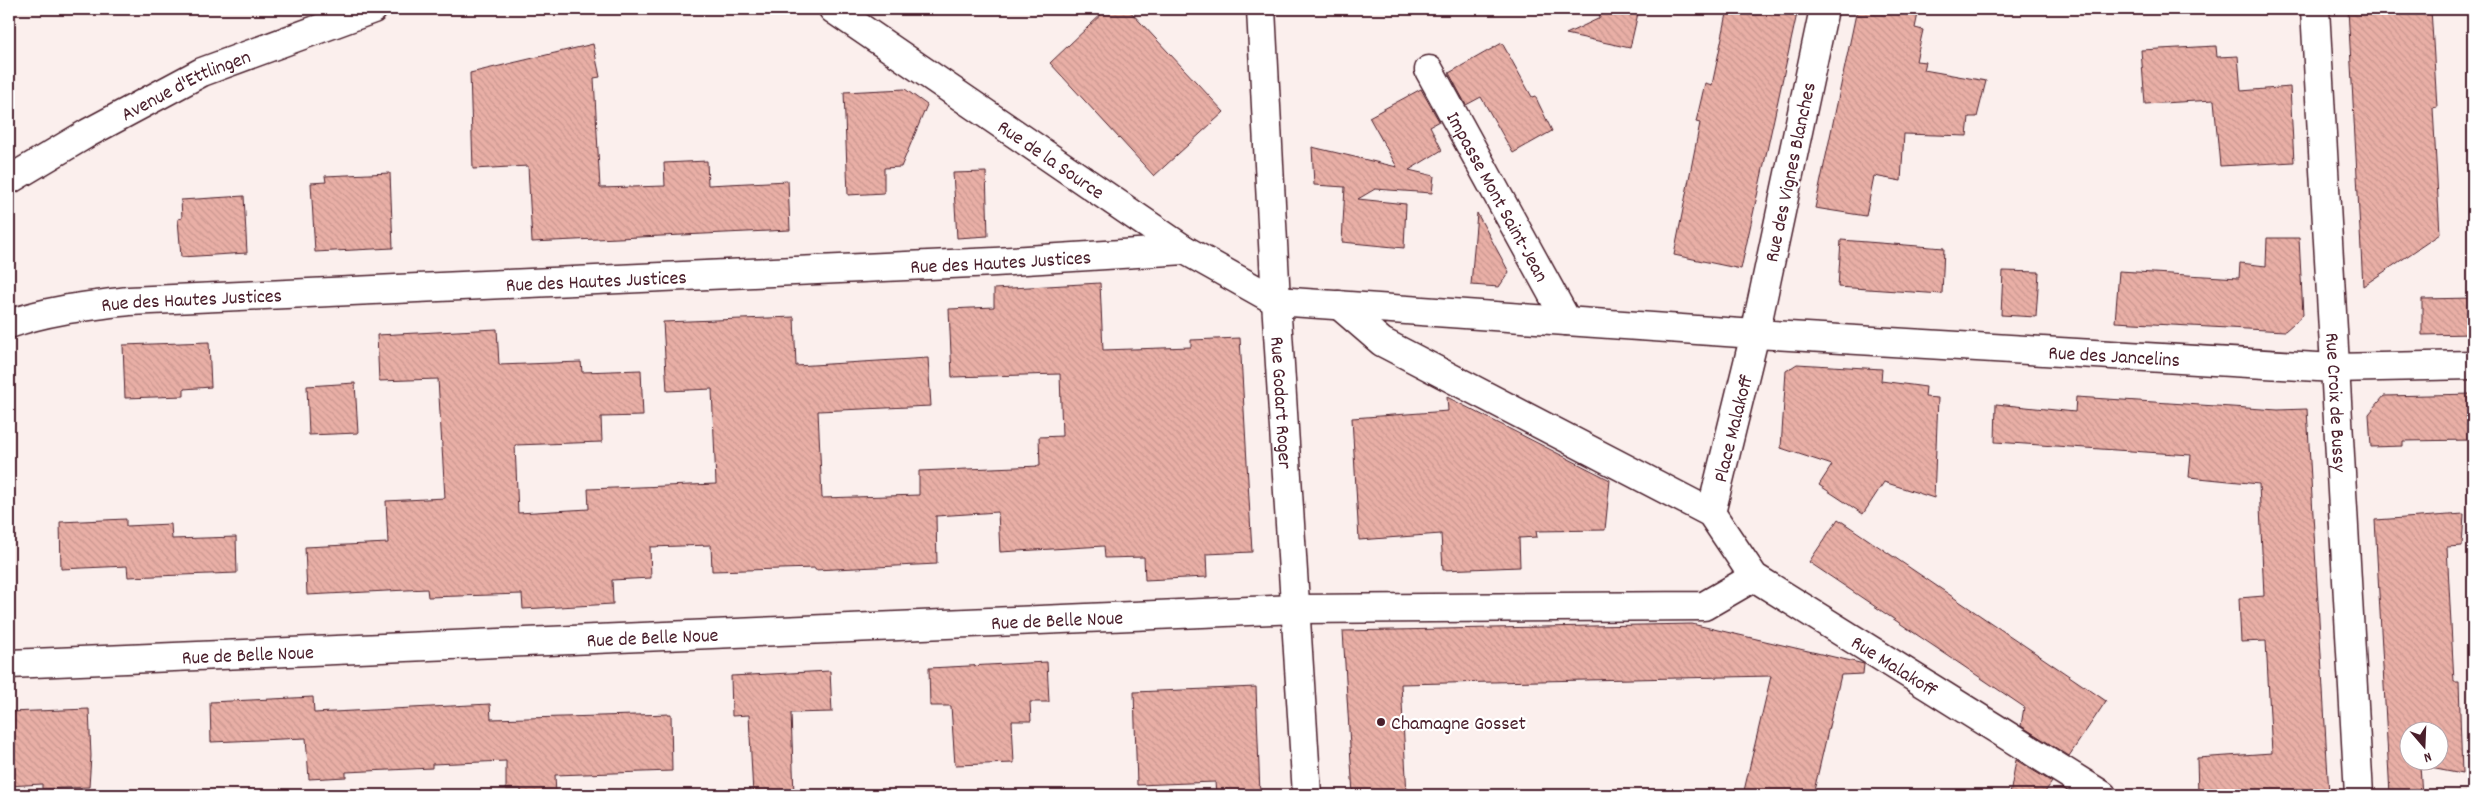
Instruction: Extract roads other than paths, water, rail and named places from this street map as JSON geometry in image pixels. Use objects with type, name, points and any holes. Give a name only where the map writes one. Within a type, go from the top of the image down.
[{"type":"street","name":"Avenue d'Ettlingen","points":[[9,180],[88,133],[202,72],[374,9]]},
{"type":"street","name":"Rue de la Source","points":[[834,9],[1185,250],[1276,301]]},
{"type":"street","name":"Rue Godart Roger","points":[[1261,9],[1276,301],[1307,795]]},
{"type":"street","name":"Rue des Vignes Blanches","points":[[1755,334],[1824,9]]},
{"type":"street","name":"Rue Croix de Bussy","points":[[2315,9],[2359,795]]},
{"type":"street","name":"Impasse Mont Saint-Jean","points":[[1429,70],[1567,321]]},
{"type":"street","name":"Rue des Hautes Justices","points":[[9,324],[34,315],[69,308],[130,301],[996,262],[1185,250]]},
{"type":"street","points":[[1276,301],[1755,334]]},
{"type":"street","name":"Place Malakoff","points":[[1339,305],[1382,342],[1711,513],[1755,334]]},
{"type":"street","name":"Rue des Jancelins","points":[[1755,334],[2334,368],[2473,366]]},
{"type":"street","name":"Rue Malakoff","points":[[1711,513],[1754,577],[2102,795]]},
{"type":"street","name":"Rue de Belle Noue","points":[[9,664],[1296,609],[1704,606],[1754,577]]},
{"type":"place","name":"Chamagne Gosset","points":[[1381,722]]}]
